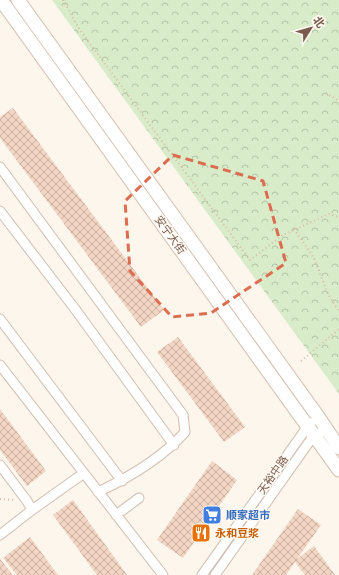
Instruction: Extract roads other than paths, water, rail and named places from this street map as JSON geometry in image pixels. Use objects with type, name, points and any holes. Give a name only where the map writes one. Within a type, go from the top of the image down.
[{"type":"main road","name":"安宁大街","points":[[1,0],[339,470]]},
{"type":"main road","name":"安宁大街","points":[[18,0],[319,418],[339,448]]},
{"type":"street","points":[[0,167],[183,415],[185,432],[174,445],[122,481],[98,492]]},
{"type":"street","points":[[0,210],[75,309],[174,445]]},
{"type":"street","points":[[0,319],[122,481]]},
{"type":"street","points":[[0,365],[163,575]]},
{"type":"street","name":"天裕中路","points":[[215,575],[319,418]]},
{"type":"street","points":[[311,431],[327,430]]},
{"type":"street","name":"天裕中路","points":[[202,575],[311,431]]},
{"type":"street","points":[[0,465],[32,510]]},
{"type":"street","points":[[0,535],[84,472]]},
{"type":"street","points":[[116,514],[139,498]]},
{"type":"place","name":"顺家超市","points":[[212,515]]},
{"type":"place","name":"永和豆浆","points":[[201,533]]}]
